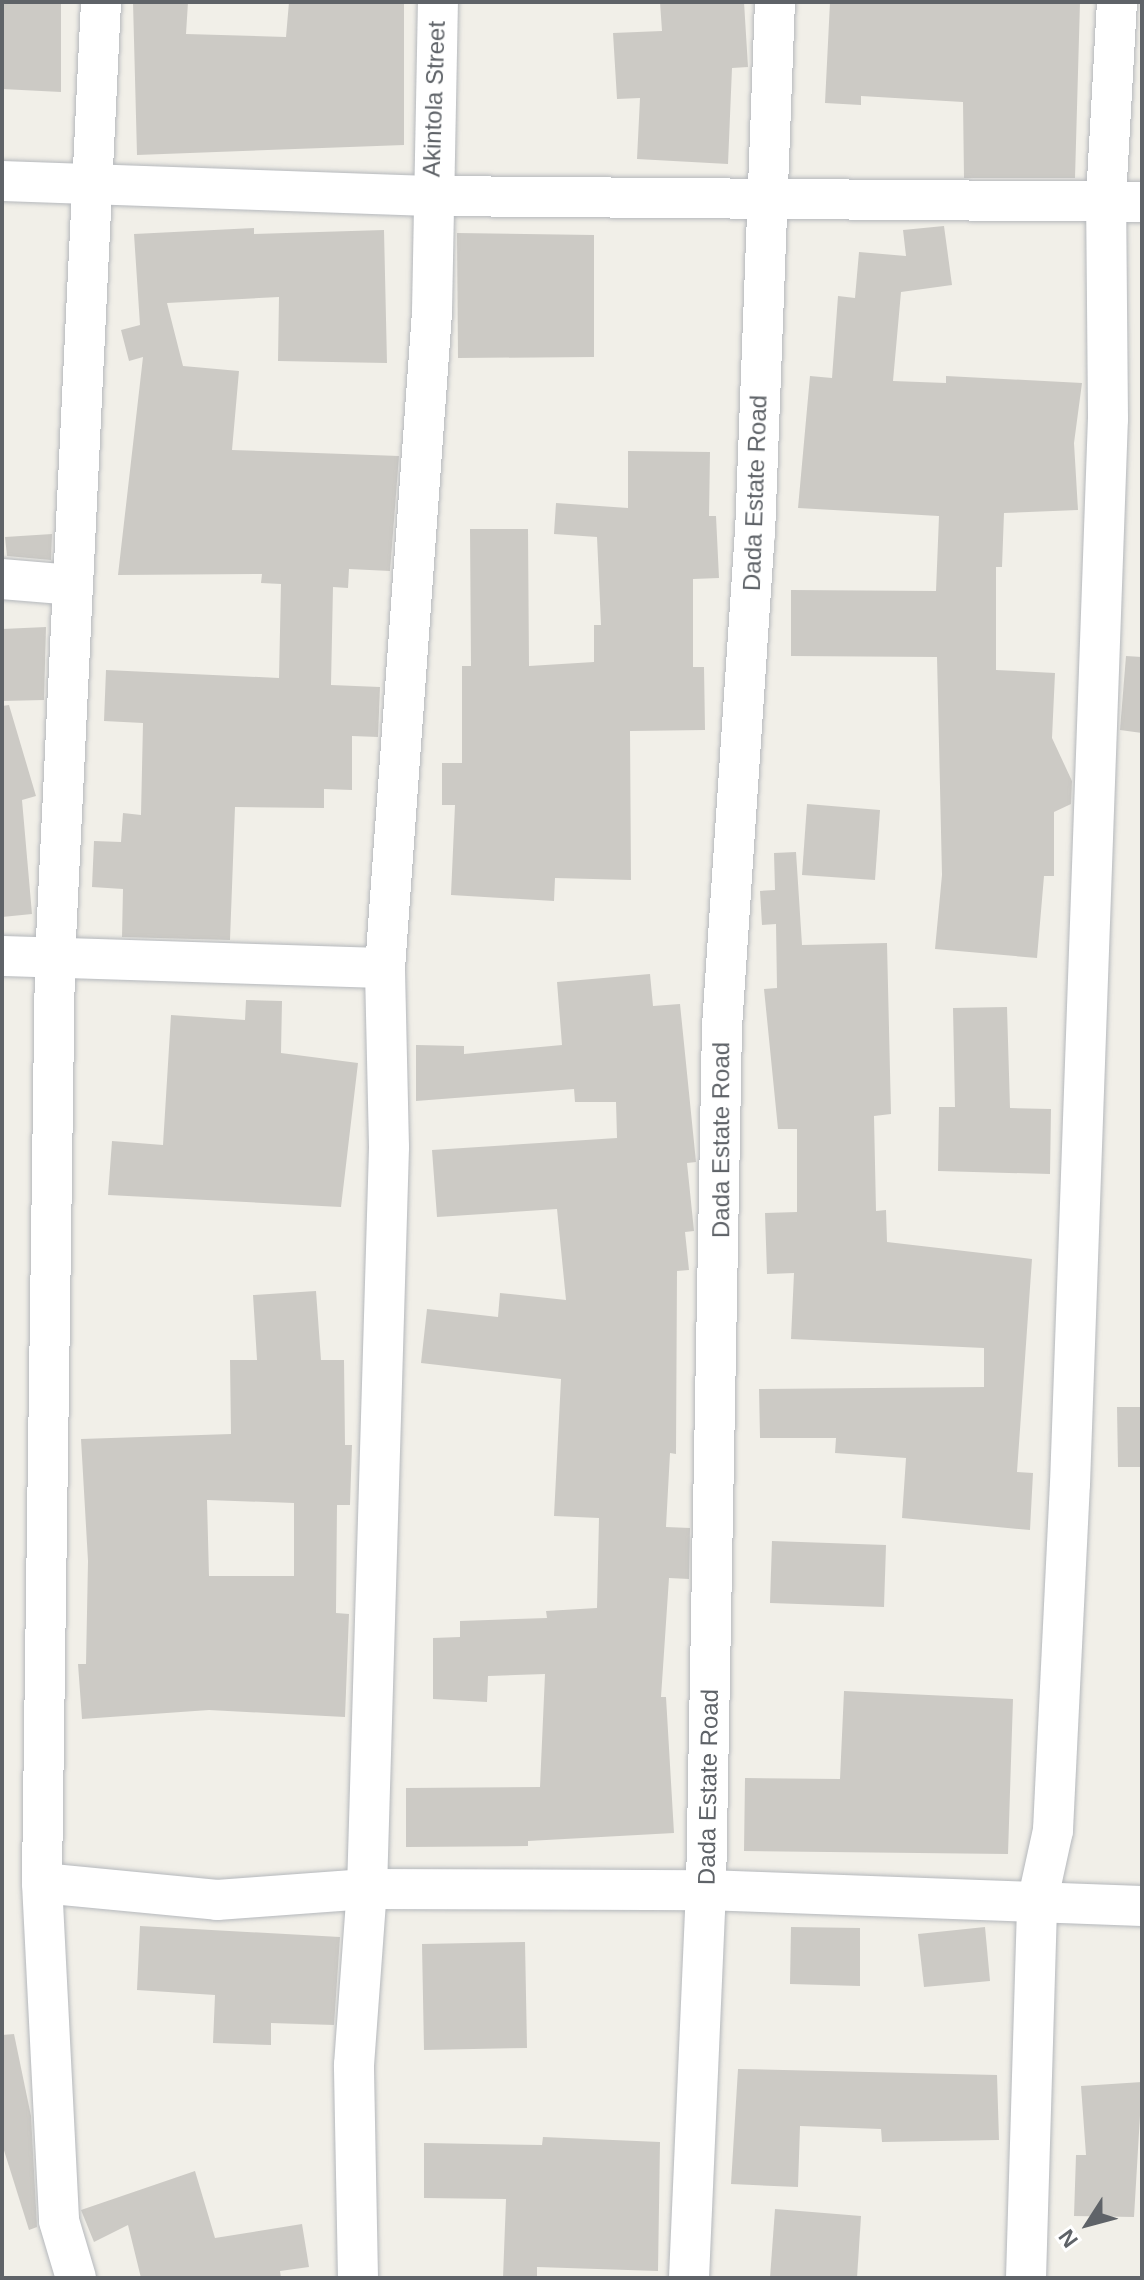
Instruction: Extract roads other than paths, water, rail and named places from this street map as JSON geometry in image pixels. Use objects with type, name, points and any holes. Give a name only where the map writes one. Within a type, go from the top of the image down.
[{"type":"street","points":[[76,2278],[59,2221],[42,1883],[55,958],[101,2]]},
{"type":"street","name":"Akintola Street","points":[[358,2278],[354,2065],[367,1889],[389,1147],[385,968],[432,312],[431,196],[438,2]]},
{"type":"street","name":"Dada Estate Road","points":[[689,2278],[706,1890],[722,1027],[755,534],[775,2]]},
{"type":"street","points":[[1026,2278],[1037,1903],[1053,1830],[1070,1484],[1108,419],[1124,201],[1117,2]]},
{"type":"street","points":[[2,181],[431,196],[766,194],[1124,201]]},
{"type":"street","points":[[2,579],[73,585]]},
{"type":"street","points":[[2,956],[385,968]]},
{"type":"street","points":[[42,1883],[217,1900],[367,1889],[706,1890],[1142,1906]]}]
